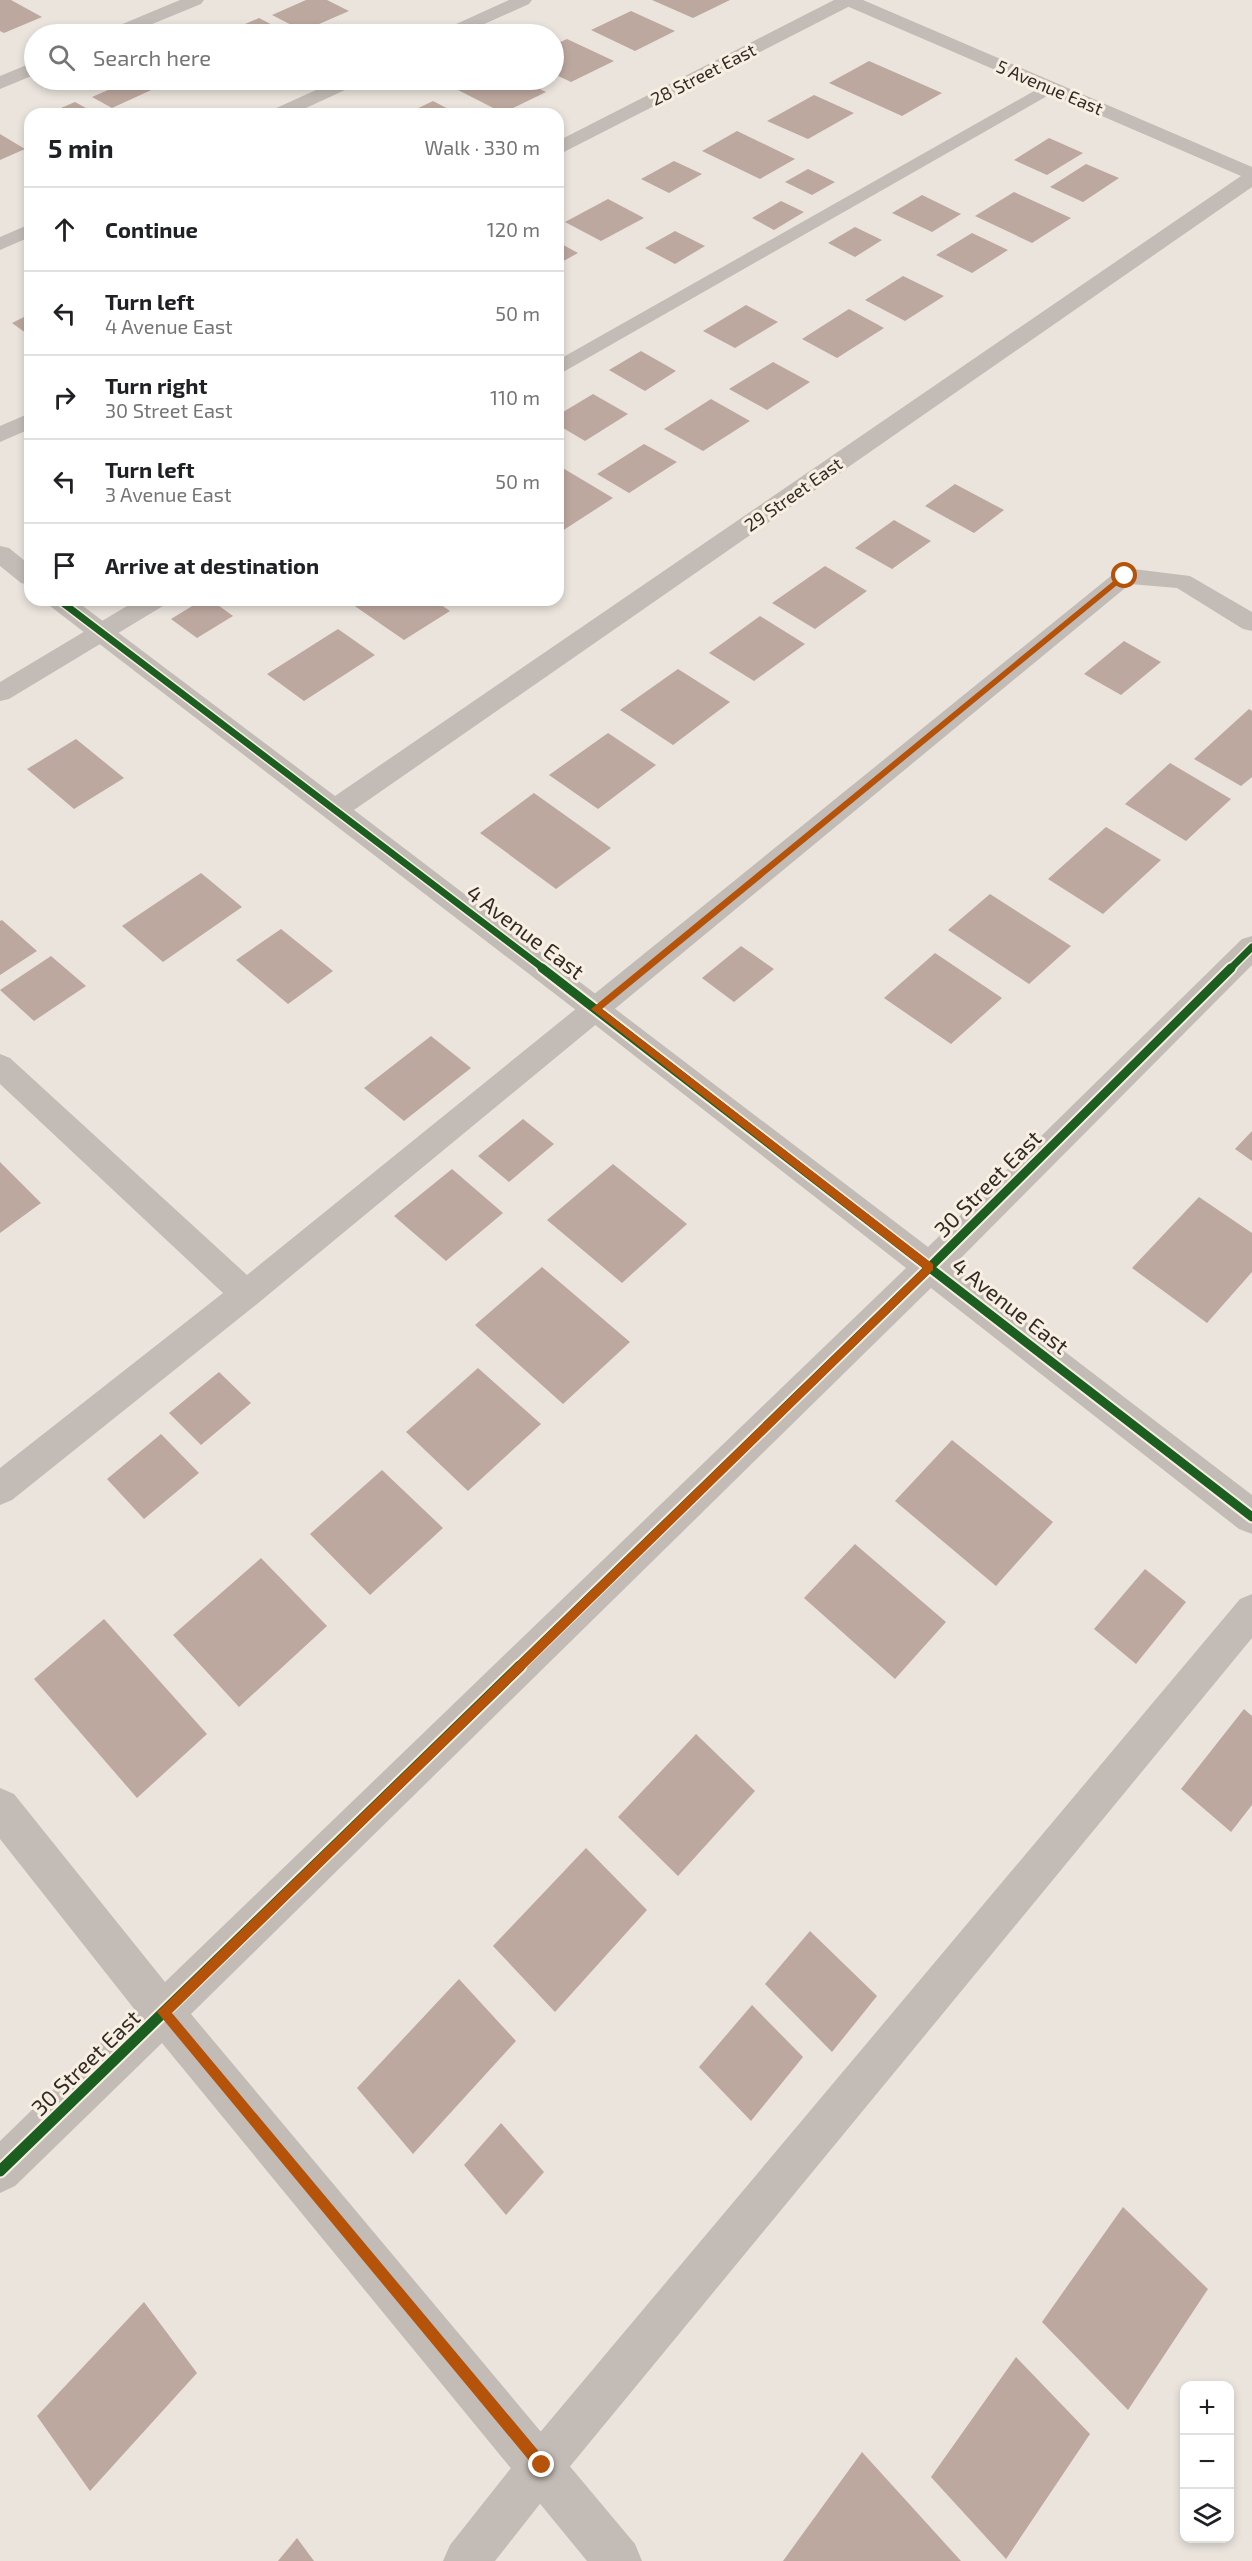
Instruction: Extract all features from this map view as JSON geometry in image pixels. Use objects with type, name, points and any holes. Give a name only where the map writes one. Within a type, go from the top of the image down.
[{"type":"street","points":[[138,24],[195,0]]},
{"type":"street","name":"5 Avenue East","points":[[848,0],[1252,176]]},
{"type":"street","name":"28 Street East","points":[[564,146],[848,0]]},
{"type":"street","points":[[0,83],[24,72]]},
{"type":"street","name":"29 Street East","points":[[334,810],[1252,176]]},
{"type":"street","points":[[0,435],[24,423]]},
{"type":"street","points":[[0,554],[24,572]]},
{"type":"street","name":"4 Avenue East","points":[[67,606],[596,1009],[1252,1517]]},
{"type":"street","name":"30 Street East","points":[[0,2171],[930,1267],[1252,947]]},
{"type":"street","points":[[0,1808],[164,2012],[542,2465],[618,2561]]},
{"type":"lane","points":[[471,24],[523,0]]},
{"type":"lane","points":[[564,366],[1050,87]]},
{"type":"lane","points":[[292,108],[331,90]]},
{"type":"lane","points":[[0,244],[24,233]]},
{"type":"lane","points":[[0,1489],[246,1294],[1125,576],[1182,581],[1252,623]]},
{"type":"lane","points":[[0,693],[145,606]]},
{"type":"lane","points":[[0,1066],[246,1294]]},
{"type":"lane","points":[[465,2561],[542,2465],[1252,1611]]},
{"type":"building","points":[[0,0],[11,0],[42,17],[4,33],[0,31]]},
{"type":"building","points":[[306,0],[327,0],[349,11],[319,24],[289,24],[272,15]]},
{"type":"building","points":[[652,0],[730,0],[693,18]]},
{"type":"building","points":[[631,11],[675,31],[635,51],[591,30]]},
{"type":"building","points":[[259,18],[270,24],[245,24]]},
{"type":"building","points":[[567,39],[614,61],[571,82],[564,79],[564,40]]},
{"type":"building","points":[[869,61],[942,93],[902,116],[829,83]]},
{"type":"building","points":[[108,90],[151,90],[112,108],[92,97]]},
{"type":"building","points":[[458,90],[542,90],[546,92],[513,108],[493,108]]},
{"type":"building","points":[[814,95],[854,113],[808,139],[767,121]]},
{"type":"building","points":[[433,101],[446,108],[418,108]]},
{"type":"building","points":[[75,102],[86,108],[61,108]]},
{"type":"building","points":[[737,131],[795,159],[760,179],[702,151]]},
{"type":"building","points":[[0,134],[24,148],[24,149],[0,160]]},
{"type":"building","points":[[1049,138],[1083,153],[1047,175],[1014,160]]},
{"type":"building","points":[[674,161],[702,174],[669,193],[641,179]]},
{"type":"building","points":[[1086,164],[1119,178],[1083,202],[1050,187]]},
{"type":"building","points":[[808,169],[835,182],[812,195],[785,182]]},
{"type":"building","points":[[1014,192],[1071,218],[1032,243],[975,216]]},
{"type":"building","points":[[922,195],[961,214],[932,232],[892,213]]},
{"type":"building","points":[[608,199],[644,218],[601,241],[565,222]]},
{"type":"building","points":[[781,201],[804,212],[774,230],[752,218]]},
{"type":"building","points":[[855,227],[882,240],[855,257],[828,243]]},
{"type":"building","points":[[675,231],[705,246],[675,264],[645,248]]},
{"type":"building","points":[[972,233],[1008,250],[972,273],[936,255]]},
{"type":"building","points":[[564,245],[578,253],[564,261]]},
{"type":"building","points":[[903,276],[944,296],[905,321],[865,300]]},
{"type":"building","points":[[746,305],[778,322],[735,348],[703,331]]},
{"type":"building","points":[[849,309],[884,328],[837,358],[802,339]]},
{"type":"building","points":[[24,317],[24,332],[12,323]]},
{"type":"building","points":[[641,351],[676,371],[645,391],[609,370]]},
{"type":"building","points":[[773,362],[810,382],[767,410],[729,389]]},
{"type":"building","points":[[593,394],[628,414],[585,441],[564,429],[564,411]]},
{"type":"building","points":[[711,399],[750,421],[703,451],[664,429]]},
{"type":"building","points":[[644,444],[677,462],[629,493],[597,474]]},
{"type":"building","points":[[564,469],[613,498],[564,530]]},
{"type":"building","points":[[955,484],[1004,510],[974,533],[925,506]]},
{"type":"building","points":[[894,520],[931,541],[892,569],[855,548]]},
{"type":"building","points":[[825,566],[867,591],[815,629],[772,603]]},
{"type":"building","points":[[192,606],[219,606],[233,616],[197,638],[171,619]]},
{"type":"building","points":[[355,606],[443,606],[450,611],[404,640]]},
{"type":"building","points":[[760,616],[805,644],[754,681],[709,653]]},
{"type":"building","points":[[338,629],[375,655],[304,701],[267,674]]},
{"type":"building","points":[[1124,641],[1161,662],[1121,695],[1084,674]]},
{"type":"building","points":[[678,669],[730,702],[673,745],[620,710]]},
{"type":"building","points":[[1249,709],[1252,711],[1252,777],[1241,786],[1194,759]]},
{"type":"building","points":[[608,733],[656,765],[598,809],[549,775]]},
{"type":"building","points":[[76,739],[124,778],[74,809],[27,769]]},
{"type":"building","points":[[1170,763],[1231,799],[1186,841],[1125,804]]},
{"type":"building","points":[[534,793],[611,848],[556,889],[480,833]]},
{"type":"building","points":[[1106,827],[1161,860],[1103,914],[1048,879]]},
{"type":"building","points":[[201,873],[242,907],[163,962],[122,926]]},
{"type":"building","points":[[990,894],[1071,946],[1029,984],[948,930]]},
{"type":"building","points":[[2,920],[37,951],[0,975],[0,921]]},
{"type":"building","points":[[281,929],[333,971],[288,1004],[236,960]]},
{"type":"building","points":[[741,946],[774,969],[734,1002],[702,978]]},
{"type":"building","points":[[935,953],[1002,998],[951,1044],[884,998]]},
{"type":"building","points":[[51,956],[86,986],[34,1021],[0,990]]},
{"type":"building","points":[[431,1036],[471,1068],[404,1121],[364,1088]]},
{"type":"building","points":[[523,1119],[554,1144],[509,1182],[478,1156]]},
{"type":"building","points":[[1252,1131],[1252,1161],[1235,1149]]},
{"type":"building","points":[[0,1162],[41,1203],[0,1233]]},
{"type":"building","points":[[613,1164],[687,1224],[622,1283],[547,1220]]},
{"type":"building","points":[[452,1169],[503,1213],[446,1261],[394,1216]]},
{"type":"building","points":[[1199,1197],[1252,1233],[1252,1272],[1207,1323],[1132,1268]]},
{"type":"building","points":[[542,1267],[630,1342],[563,1404],[475,1325]]},
{"type":"building","points":[[478,1368],[541,1424],[468,1491],[406,1432]]},
{"type":"building","points":[[219,1372],[251,1403],[201,1445],[169,1413]]},
{"type":"building","points":[[161,1434],[199,1473],[144,1519],[107,1479]]},
{"type":"building","points":[[952,1440],[1053,1522],[996,1586],[895,1501]]},
{"type":"building","points":[[382,1470],[443,1528],[370,1595],[310,1534]]},
{"type":"building","points":[[855,1544],[946,1622],[895,1679],[804,1598]]},
{"type":"building","points":[[261,1558],[327,1626],[239,1707],[173,1635]]},
{"type":"building","points":[[1145,1569],[1186,1602],[1136,1664],[1094,1629]]},
{"type":"building","points":[[104,1619],[207,1734],[137,1798],[34,1679]]},
{"type":"building","points":[[1244,1709],[1252,1716],[1252,1805],[1231,1832],[1181,1789]]},
{"type":"building","points":[[696,1734],[755,1791],[678,1876],[618,1817]]},
{"type":"building","points":[[586,1848],[647,1910],[555,2012],[493,1946]]},
{"type":"building","points":[[810,1931],[877,1996],[832,2052],[765,1984]]},
{"type":"building","points":[[459,1979],[516,2041],[413,2154],[357,2088]]},
{"type":"building","points":[[752,2005],[803,2057],[751,2121],[699,2067]]},
{"type":"building","points":[[501,2123],[544,2172],[506,2215],[464,2165]]},
{"type":"building","points":[[1123,2207],[1208,2289],[1128,2410],[1042,2322]]},
{"type":"building","points":[[144,2302],[197,2373],[90,2491],[37,2416]]},
{"type":"building","points":[[1016,2357],[1090,2434],[1006,2559],[931,2477]]},
{"type":"building","points":[[862,2452],[961,2561],[783,2561]]},
{"type":"building","points":[[297,2538],[314,2561],[278,2561]]},
{"type":"cycle path","points":[[67,606],[596,1009],[1252,1517]]},
{"type":"cycle path","points":[[0,2171],[930,1267],[1252,947]]},
{"type":"route","points":[[542,2465],[164,2012],[930,1267],[596,1009],[1125,576]]}]
